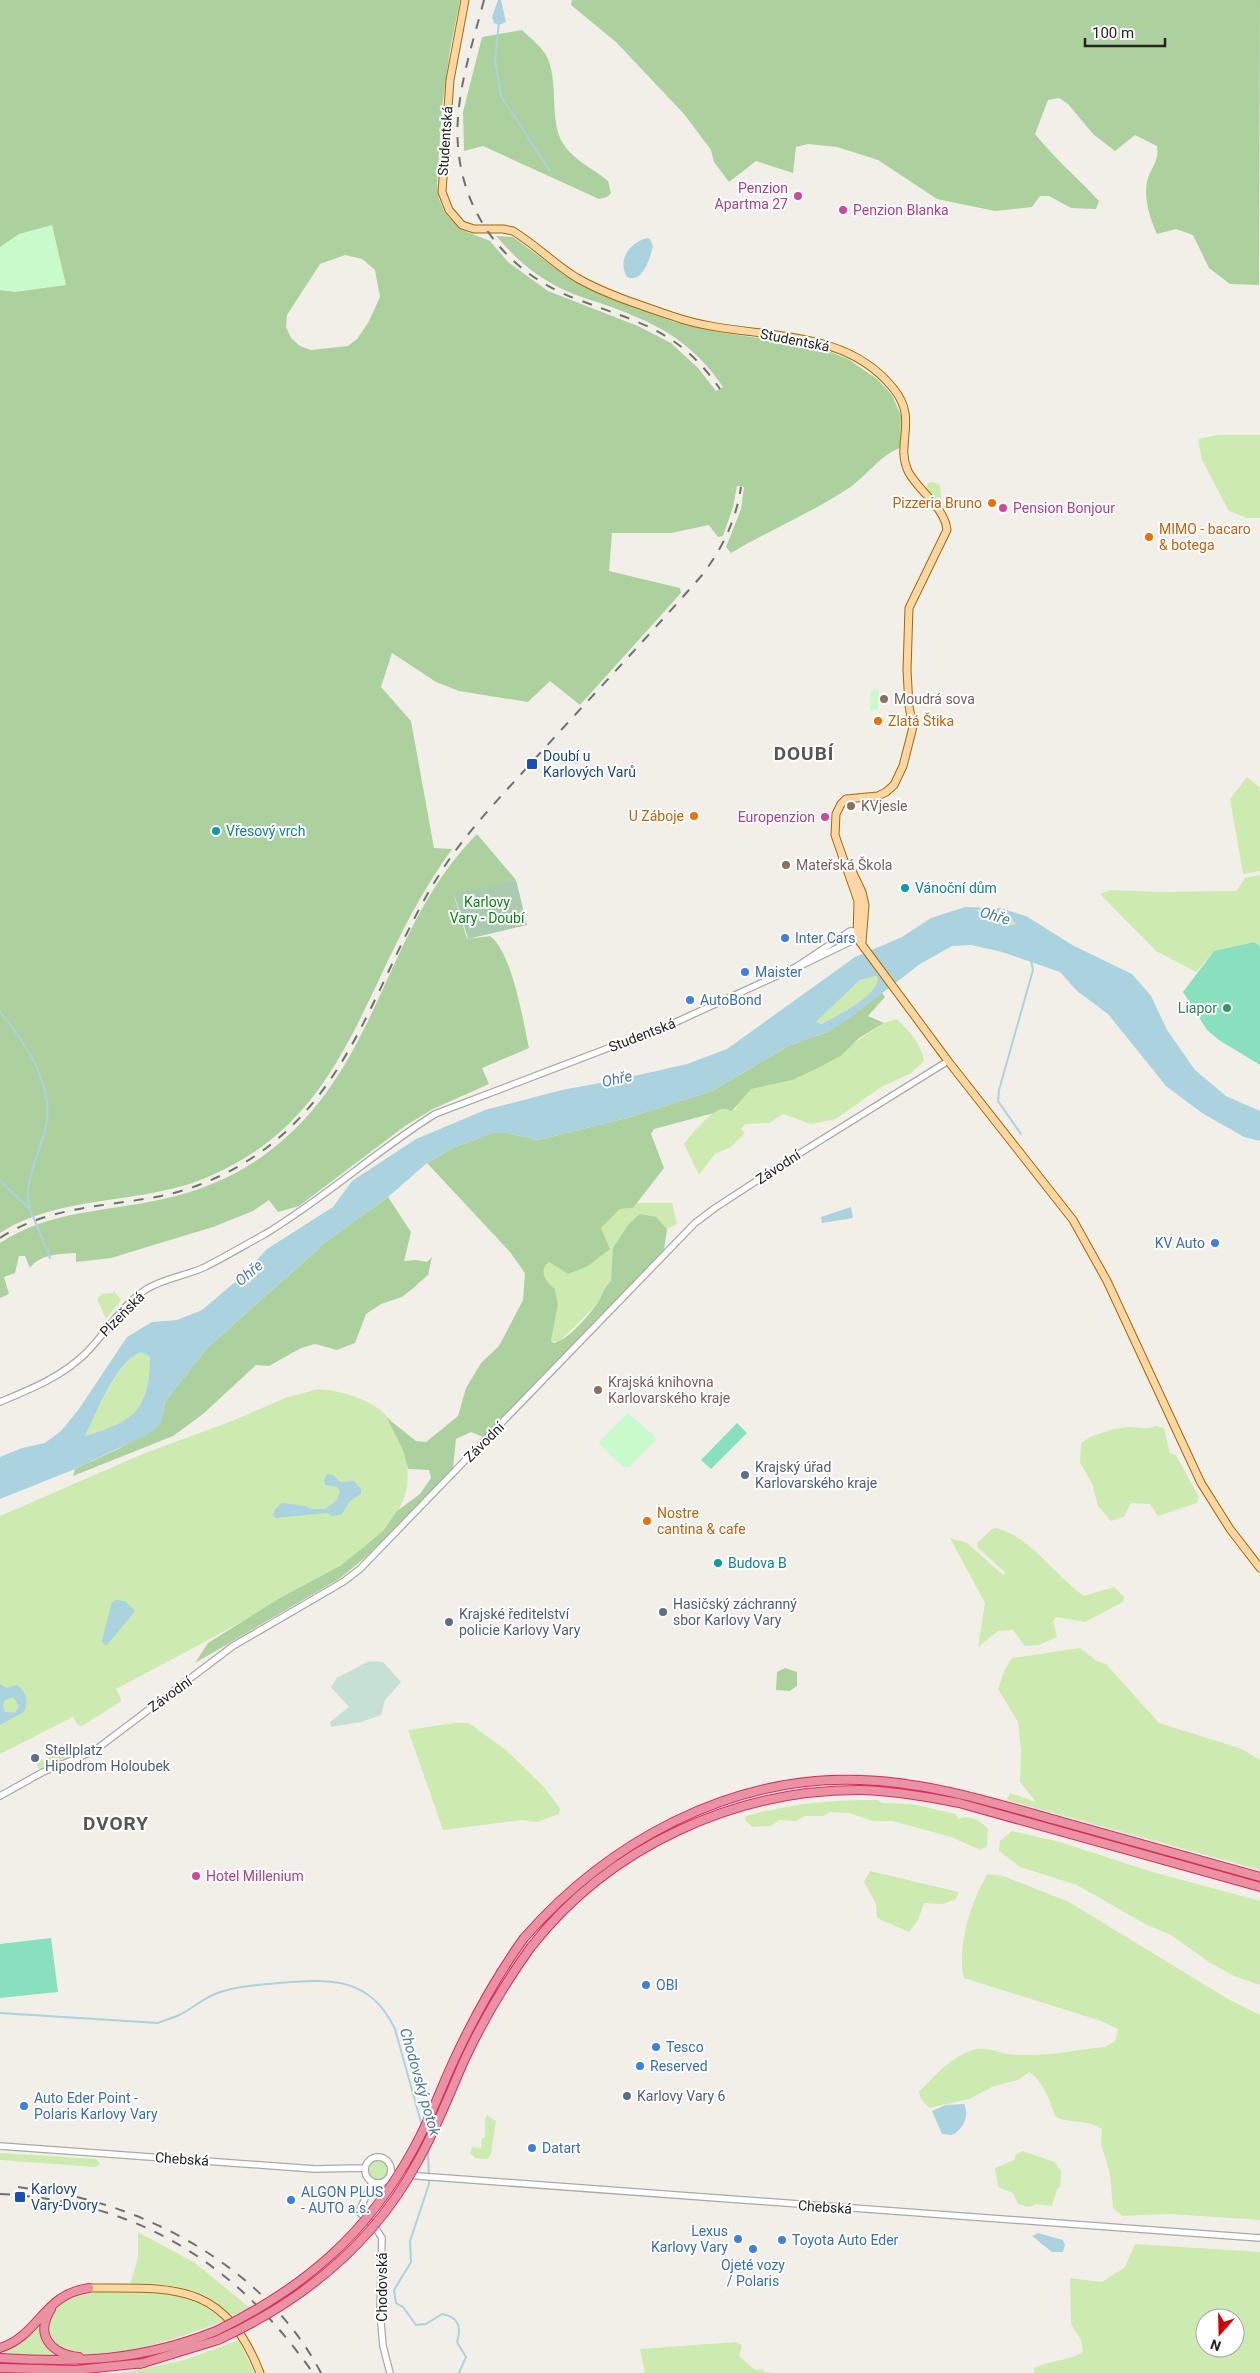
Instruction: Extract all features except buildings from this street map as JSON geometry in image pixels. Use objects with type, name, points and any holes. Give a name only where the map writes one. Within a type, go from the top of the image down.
[{"type":"highway","points":[[0,2358],[74,2361],[99,2360],[159,2350],[216,2331],[252,2313],[307,2277],[363,2224],[391,2187],[416,2146],[475,2016],[498,1974],[524,1938],[574,1887],[611,1857],[649,1834],[696,1811],[741,1796],[800,1784],[859,1780],[927,1786],[992,1802],[1260,1877]]},
{"type":"highway","points":[[109,2373],[218,2340],[258,2322],[313,2285],[372,2229],[418,2162],[484,2020],[531,1947],[581,1894],[616,1866],[656,1841],[713,1815],[804,1793],[862,1790],[916,1795],[989,1811],[1260,1887]]},
{"type":"highway","points":[[0,2348],[23,2336],[45,2310],[59,2299],[74,2291],[89,2288]]},
{"type":"highway","points":[[59,2299],[52,2307],[46,2321],[45,2333],[50,2345],[65,2355],[99,2360]]},
{"type":"highway","points":[[0,2369],[76,2370],[144,2363]]},
{"type":"highway","points":[[0,2369],[22,2373]]},
{"type":"main road","name":"Studentská","points":[[465,0],[450,80],[442,179],[446,206],[457,221],[474,229],[503,229],[513,232],[587,283],[676,317],[711,326],[810,340],[839,349],[880,375],[893,387],[902,402],[907,422],[905,464],[910,475],[944,519],[947,530],[909,608],[907,670],[909,706],[913,727],[903,766],[894,785],[886,792],[878,796],[853,797],[842,802],[836,814],[835,827],[840,850],[865,910],[859,936]]},
{"type":"main road","name":"Studentská","points":[[859,936],[857,917],[861,900]]},
{"type":"main road","points":[[859,936],[902,999],[948,1061],[1073,1220],[1107,1281],[1201,1483],[1230,1529],[1260,1568]]},
{"type":"main road","points":[[89,2288],[168,2288],[183,2291],[203,2299],[222,2312],[235,2326],[260,2373]]},
{"type":"street","name":"Studentská","points":[[796,967],[804,965],[859,936]]},
{"type":"street","name":"Studentská","points":[[305,1209],[407,1131],[435,1114],[671,1025],[859,936]]},
{"type":"street","name":"Závodní","points":[[0,1796],[43,1772],[94,1751],[232,1646],[343,1582],[360,1569],[695,1223],[780,1165],[948,1061]]},
{"type":"street","name":"Plzeňská","points":[[0,1402],[51,1379],[73,1364],[86,1352],[117,1315],[146,1290],[204,1267],[305,1209]]},
{"type":"street","name":"Chebská","points":[[0,2146],[315,2168],[364,2168],[372,2158],[381,2157],[388,2162],[391,2174]]},
{"type":"street","points":[[364,2168],[366,2176],[372,2182]]},
{"type":"street","name":"Chebská","points":[[372,2182],[381,2183],[391,2174],[426,2176],[1260,2238]]},
{"type":"street","name":"Chodovská","points":[[372,2182],[359,2212],[375,2227],[382,2238],[380,2311],[383,2346],[390,2373]]},
{"type":"green space","points":[[0,0],[460,0],[450,50],[442,107],[437,184],[439,199],[445,213],[460,229],[490,241],[508,262],[548,291],[638,326],[671,343],[698,368],[716,391],[723,387],[710,370],[684,344],[654,325],[637,317],[551,283],[522,262],[496,236],[513,237],[563,274],[585,287],[674,322],[717,332],[816,346],[848,359],[877,379],[892,395],[901,416],[900,448],[880,460],[855,484],[835,497],[731,553],[726,547],[741,509],[744,487],[737,486],[733,507],[723,536],[718,537],[709,525],[671,533],[612,533],[609,571],[680,588],[681,593],[580,705],[550,681],[528,702],[459,691],[436,682],[392,653],[381,687],[411,721],[434,848],[452,849],[412,913],[355,1029],[335,1065],[312,1098],[285,1128],[251,1154],[210,1176],[157,1192],[50,1211],[24,1220],[0,1233]],"holes":[[[345,255],[362,259],[375,270],[380,297],[368,323],[357,339],[348,346],[311,350],[300,346],[291,338],[286,327],[287,315],[320,264]]]},
{"type":"green space","points":[[572,0],[1260,0],[1259,285],[1230,284],[1209,268],[1193,235],[1176,229],[1157,234],[1149,213],[1146,189],[1149,175],[1157,158],[1157,146],[1135,135],[1115,151],[1093,134],[1068,104],[1059,98],[1048,100],[1035,134],[1099,201],[1096,209],[1071,208],[1049,196],[1040,196],[1032,207],[995,211],[937,199],[878,160],[837,147],[808,144],[796,147],[793,173],[756,161],[729,182],[714,162],[711,150],[684,114],[616,42],[571,5]]},
{"type":"green space","points":[[522,30],[544,52],[550,65],[556,125],[559,136],[574,156],[608,181],[611,193],[607,197],[599,199],[483,146],[464,151],[463,112],[482,37]]},
{"type":"green space","points":[[52,225],[66,285],[15,292],[0,290],[0,247],[19,234]]},
{"type":"green space","points":[[1218,435],[1260,435],[1260,518],[1247,518],[1229,511],[1202,460],[1198,439]]},
{"type":"green space","points":[[933,482],[940,485],[942,507],[926,490],[928,483]]},
{"type":"green space","points":[[879,690],[878,710],[870,710],[871,691]]},
{"type":"green space","points":[[1247,777],[1260,788],[1260,871],[1243,874],[1230,799]]},
{"type":"green space","points":[[477,834],[516,880],[454,895],[467,939],[490,936],[498,944],[505,956],[516,988],[529,1048],[482,1068],[489,1084],[433,1109],[405,1126],[299,1206],[278,1212],[269,1200],[253,1211],[213,1227],[111,1258],[76,1262],[76,1253],[57,1254],[39,1260],[30,1268],[25,1256],[19,1256],[15,1273],[4,1277],[9,1294],[0,1298],[0,1243],[19,1232],[59,1218],[163,1199],[213,1183],[237,1172],[260,1158],[300,1124],[331,1086],[356,1044],[419,913],[445,872]]},
{"type":"green space","points":[[1260,875],[1260,946],[1254,942],[1214,951],[1196,972],[1156,951],[1100,894],[1111,890],[1159,892],[1236,891],[1245,878]]},
{"type":"green space","name":"Karlovy Vary - Doubí","points":[[516,880],[527,925],[468,939],[454,894]]},
{"type":"green space","points":[[975,911],[1004,915],[1014,921],[1016,925],[1009,925]]},
{"type":"green space","name":"Liapor","points":[[1254,942],[1260,946],[1260,1065],[1219,1040],[1207,1030],[1183,992],[1214,951]]},
{"type":"green space","points":[[876,976],[879,978],[877,985],[864,999],[822,1024],[816,1022],[860,980]]},
{"type":"green space","points":[[882,993],[885,997],[868,1016],[884,1023],[859,1038],[842,1055],[792,1080],[751,1089],[732,1111],[720,1109],[714,1113],[654,1129],[651,1134],[664,1168],[633,1208],[620,1209],[601,1228],[610,1249],[588,1266],[568,1274],[549,1262],[544,1269],[544,1276],[555,1289],[558,1305],[551,1341],[554,1343],[565,1338],[597,1304],[611,1281],[613,1248],[628,1225],[640,1214],[656,1217],[667,1229],[664,1250],[483,1437],[471,1432],[456,1439],[453,1468],[367,1556],[339,1579],[195,1663],[208,1643],[280,1598],[340,1566],[384,1530],[397,1511],[420,1494],[431,1478],[429,1470],[408,1469],[403,1450],[387,1418],[416,1441],[426,1442],[458,1416],[466,1388],[481,1363],[499,1346],[523,1300],[525,1273],[510,1252],[427,1163],[455,1147],[493,1133],[507,1133],[538,1140],[627,1118],[712,1091],[788,1046],[827,1032]]},
{"type":"green space","points":[[897,1019],[914,1038],[924,1061],[910,1074],[881,1087],[836,1119],[811,1124],[783,1114],[769,1123],[745,1124],[741,1129],[745,1133],[731,1147],[715,1154],[699,1175],[684,1144],[700,1125],[718,1109],[735,1110],[743,1096],[751,1089],[851,1045],[884,1023]]},
{"type":"green space","points":[[388,1197],[411,1232],[404,1261],[416,1260],[427,1262],[432,1257],[428,1275],[402,1297],[381,1304],[366,1314],[355,1343],[337,1350],[315,1344],[301,1348],[269,1366],[256,1365],[203,1414],[173,1436],[73,1476],[75,1469],[118,1449],[161,1423],[165,1402],[206,1349],[327,1241]]},
{"type":"green space","points":[[637,1203],[672,1203],[677,1224],[667,1229],[656,1217],[613,1267],[611,1281],[607,1284],[597,1304],[559,1342],[551,1341],[558,1305],[555,1289],[544,1276],[546,1265],[549,1262],[563,1269],[588,1266],[609,1249],[601,1228],[620,1209],[633,1208]]},
{"type":"green space","points":[[114,1291],[121,1300],[106,1319],[97,1299],[102,1294],[113,1293]]},
{"type":"green space","points":[[141,1352],[150,1357],[149,1376],[142,1402],[127,1419],[101,1431],[84,1436],[116,1377],[132,1357]]},
{"type":"green space","points":[[318,1389],[344,1393],[369,1403],[380,1410],[397,1429],[402,1442],[408,1478],[405,1496],[386,1529],[344,1565],[116,1689],[121,1699],[120,1702],[82,1726],[78,1725],[73,1717],[0,1754],[0,1516],[145,1453],[232,1421],[285,1398]]},
{"type":"green space","points":[[628,1413],[655,1437],[653,1443],[629,1467],[623,1467],[599,1442]]},
{"type":"green space","points":[[737,1423],[747,1433],[711,1469],[701,1460]]},
{"type":"green space","points":[[1156,1426],[1164,1428],[1170,1453],[1176,1455],[1199,1497],[1197,1503],[1158,1516],[1150,1504],[1131,1503],[1124,1517],[1111,1521],[1098,1506],[1092,1483],[1080,1463],[1081,1444],[1096,1435],[1110,1430]]},
{"type":"green space","points":[[996,1528],[1020,1539],[1084,1596],[1114,1587],[1124,1597],[1123,1602],[1085,1622],[1056,1617],[1053,1621],[1057,1637],[1039,1645],[1025,1646],[1013,1630],[998,1631],[978,1647],[985,1603],[950,1538],[967,1543],[1003,1575],[1006,1573],[978,1548],[977,1543],[992,1529]]},
{"type":"green space","points":[[1080,1648],[1097,1661],[1106,1664],[1159,1723],[1242,1749],[1260,1760],[1260,1870],[1007,1800],[1010,1793],[1036,1802],[1020,1782],[1021,1751],[1018,1722],[998,1689],[1004,1671],[1012,1658]]},
{"type":"green space","points":[[369,1661],[383,1662],[401,1682],[385,1700],[381,1715],[361,1722],[331,1727],[330,1722],[349,1707],[331,1687],[337,1678]]},
{"type":"green space","points":[[785,1668],[797,1672],[797,1686],[790,1691],[776,1690],[777,1672]]},
{"type":"green space","points":[[454,1723],[469,1723],[507,1751],[543,1786],[560,1808],[559,1814],[537,1822],[522,1820],[443,1830],[408,1730]]},
{"type":"green space","points":[[68,1744],[74,1754],[39,1769],[36,1763],[53,1754],[49,1746],[52,1745],[56,1751]]},
{"type":"green space","points":[[878,1800],[882,1803],[912,1804],[955,1814],[959,1819],[967,1817],[975,1819],[988,1829],[987,1846],[980,1850],[951,1837],[893,1821],[873,1821],[849,1813],[830,1812],[824,1816],[805,1816],[795,1821],[779,1820],[771,1826],[752,1827],[745,1820],[746,1816],[795,1805],[827,1801]]},
{"type":"green space","points":[[1012,1831],[1060,1842],[1149,1871],[1260,1901],[1260,1985],[1234,1976],[1209,1962],[1171,1935],[1147,1925],[1077,1885],[1020,1867],[999,1851],[1000,1841]]},
{"type":"green space","points":[[870,1871],[959,1892],[956,1899],[943,1904],[924,1903],[918,1920],[909,1932],[877,1918],[876,1904],[864,1882]]},
{"type":"green space","points":[[988,1874],[1003,1876],[1069,1902],[1228,1999],[1260,2015],[1260,2220],[1170,2214],[1122,2216],[1113,2208],[1110,2174],[1101,2144],[1102,2129],[1090,2124],[1060,2119],[1055,2116],[1042,2086],[1029,2072],[1018,2080],[994,2086],[969,2099],[929,2108],[921,2099],[919,2092],[942,2068],[956,2058],[975,2049],[1020,2055],[1044,2054],[1105,2047],[1115,2041],[1118,2030],[1101,2021],[964,1978],[962,1953],[967,1924],[976,1896]]},
{"type":"green space","points":[[51,1938],[58,1992],[0,1998],[0,1944]]},
{"type":"green space","points":[[487,2115],[496,2121],[491,2154],[487,2159],[475,2158],[470,2153],[472,2147],[481,2148],[482,2138],[485,2138],[485,2119]]},
{"type":"green space","points":[[1023,2151],[1055,2162],[1061,2172],[1060,2187],[1057,2189],[1052,2206],[1036,2204],[1029,2207],[1018,2204],[1013,2193],[998,2187],[995,2168],[1014,2160],[1016,2154]]},
{"type":"green space","points":[[0,2153],[96,2159],[100,2164],[95,2167],[0,2160]]},
{"type":"green space","points":[[374,2160],[382,2160],[388,2166],[388,2174],[382,2180],[374,2180],[368,2174],[368,2166]]},
{"type":"green space","points":[[138,2232],[195,2263],[250,2308],[232,2317],[209,2298],[185,2288],[130,2284],[138,2258]]},
{"type":"green space","points":[[1135,2244],[1260,2252],[1260,2373],[1034,2373],[1034,2368],[1040,2365],[1083,2352],[1081,2340],[1071,2324],[1070,2278],[1102,2282],[1125,2267]]},
{"type":"green space","points":[[109,2292],[149,2292],[189,2300],[207,2308],[224,2321],[152,2345],[114,2353],[77,2354],[66,2351],[58,2346],[52,2338],[50,2320],[53,2312],[60,2304],[69,2299],[88,2294]]},
{"type":"green space","points":[[39,2328],[42,2329],[48,2347],[57,2356],[0,2354],[21,2343]]},
{"type":"green space","points":[[239,2340],[254,2373],[123,2373],[184,2360]]},
{"type":"green space","points":[[736,2342],[742,2345],[739,2356],[754,2369],[760,2370],[763,2368],[763,2371],[771,2373],[645,2373],[640,2349]]},
{"type":"water","points":[[498,0],[501,0],[506,22],[499,25],[494,23],[492,17]]},
{"type":"water","points":[[647,238],[650,239],[653,246],[645,269],[637,277],[627,277],[623,264],[626,253],[635,244]]},
{"type":"water","name":"Ohře","points":[[965,907],[1000,908],[1026,916],[1074,946],[1132,974],[1151,996],[1167,1030],[1195,1070],[1226,1096],[1260,1111],[1260,1141],[1244,1137],[1202,1113],[1166,1086],[1108,1014],[1077,991],[1060,972],[1002,952],[971,945],[952,946],[920,964],[850,1018],[827,1032],[788,1046],[712,1091],[627,1118],[538,1140],[507,1133],[493,1133],[455,1147],[427,1163],[388,1197],[327,1241],[206,1349],[165,1402],[161,1423],[152,1432],[75,1469],[0,1499],[0,1457],[22,1448],[45,1443],[61,1431],[79,1409],[127,1337],[152,1322],[177,1320],[202,1310],[241,1277],[267,1249],[333,1207],[352,1181],[416,1139],[485,1110],[562,1090],[687,1064],[727,1049],[855,957],[902,937],[931,918]],"holes":[[[975,910],[1004,915],[1014,921],[1016,925],[1009,925]],[[876,976],[878,978],[876,985],[864,999],[822,1024],[816,1022],[860,980]],[[141,1352],[150,1357],[149,1375],[142,1402],[127,1419],[102,1431],[85,1436],[108,1389],[124,1365]]]},
{"type":"water","points":[[851,1207],[853,1218],[822,1223],[821,1217]]},
{"type":"water","points":[[327,1474],[333,1475],[340,1482],[354,1481],[361,1489],[361,1494],[350,1501],[342,1514],[333,1516],[327,1513],[275,1518],[273,1515],[276,1508],[282,1503],[305,1506],[312,1509],[325,1509],[337,1500],[340,1490],[337,1487],[325,1485],[324,1480]]},
{"type":"water","points":[[116,1600],[125,1601],[135,1611],[108,1644],[104,1645],[102,1640],[112,1602]]},
{"type":"water","points":[[0,1684],[6,1688],[17,1685],[23,1690],[26,1697],[24,1712],[0,1725]],"holes":[[[13,1697],[19,1706],[15,1713],[5,1712],[3,1705],[5,1700]]]},
{"type":"water","points":[[964,2104],[966,2117],[962,2126],[952,2135],[942,2134],[932,2111],[946,2105]]},
{"type":"water","points":[[1038,2233],[1063,2240],[1065,2245],[1063,2252],[1052,2252],[1032,2236]]},
{"type":"waterway","points":[[499,22],[495,59],[501,96],[550,171]]},
{"type":"waterway","points":[[1021,1134],[998,1101],[999,1090],[1033,970],[1031,961]]},
{"type":"waterway","points":[[0,1012],[28,1051],[43,1082],[47,1098],[48,1114],[45,1130],[29,1182],[30,1209]]},
{"type":"waterway","points":[[0,1181],[30,1209],[50,1258]]},
{"type":"waterway","name":"Chodovský potok","points":[[0,2013],[158,2023],[179,2015],[223,1991],[255,1985],[315,1981],[347,1985],[361,1990],[374,1999],[385,2012],[395,2029],[422,2126]]},
{"type":"waterway","name":"Chodovský potok","points":[[428,2150],[429,2184],[410,2241],[411,2262],[394,2290],[396,2303],[403,2307],[416,2325],[426,2324],[442,2314],[455,2320],[459,2327],[457,2342],[466,2357],[459,2373]]},
{"type":"railway","points":[[484,0],[463,80],[459,107],[458,139],[461,170],[470,199],[484,225],[502,249],[524,270],[550,287],[640,323],[674,341],[705,369],[720,389]]},
{"type":"railway","points":[[0,1238],[38,1219],[78,1209],[161,1196],[199,1185],[224,1174],[258,1154],[294,1124],[324,1089],[348,1051],[409,929],[431,889],[456,850],[493,805],[703,574],[717,554],[728,533],[736,511],[741,487]]},
{"type":"railway","points":[[18,2187],[37,2190]]},
{"type":"railway","points":[[0,2194],[50,2199],[96,2209],[139,2224],[179,2244],[216,2269],[250,2299],[283,2334],[313,2373]]},
{"type":"railway","points":[[77,2197],[113,2207],[149,2221],[184,2239],[218,2260],[249,2283],[277,2310],[301,2340],[321,2373]]},
{"type":"place","name":"Penzion Apartma 27","points":[[798,196]]},
{"type":"place","name":"Penzion Blanka","points":[[843,210]]},
{"type":"place","name":"Pizzeria Bruno","points":[[992,503]]},
{"type":"place","name":"Pension Bonjour","points":[[1003,508]]},
{"type":"place","name":"MIMO - bacaro & botega","points":[[1149,537]]},
{"type":"place","name":"Moudrá sova","points":[[884,699]]},
{"type":"place","name":"Zlatá Štika","points":[[878,721]]},
{"type":"place","name":"Doubí u Karlových Varů","points":[[532,764]]},
{"type":"place","name":"KVjesle","points":[[851,806]]},
{"type":"place","name":"U Záboje","points":[[694,816]]},
{"type":"place","name":"Europenzion","points":[[825,817]]},
{"type":"place","name":"Vřesový vrch","points":[[216,831]]},
{"type":"place","name":"Mateřská Škola","points":[[786,865]]},
{"type":"place","name":"Vánoční dům","points":[[905,888]]},
{"type":"place","name":"Inter Cars","points":[[785,938]]},
{"type":"place","name":"Maister","points":[[745,972]]},
{"type":"place","name":"AutoBond","points":[[690,1000]]},
{"type":"place","name":"Liapor","points":[[1227,1008]]},
{"type":"place","name":"KV Auto","points":[[1215,1243]]},
{"type":"place","name":"Krajská knihovna Karlovarského kraje","points":[[598,1390]]},
{"type":"place","name":"Krajský úřad Karlovarského kraje","points":[[745,1475]]},
{"type":"place","name":"Nostre cantina & cafe","points":[[647,1521]]},
{"type":"place","name":"Budova B","points":[[718,1563]]},
{"type":"place","name":"Hasičský záchranný sbor Karlovy Vary","points":[[663,1612]]},
{"type":"place","name":"Krajské ředitelství policie Karlovy Vary","points":[[449,1622]]},
{"type":"place","name":"Stellplatz Hipodrom Holoubek","points":[[35,1758]]},
{"type":"place","name":"Hotel Millenium","points":[[196,1876]]},
{"type":"place","name":"OBI","points":[[646,1985]]},
{"type":"place","name":"Tesco","points":[[656,2047]]},
{"type":"place","name":"Reserved","points":[[640,2066]]},
{"type":"place","name":"Karlovy Vary 6","points":[[627,2096]]},
{"type":"place","name":"Auto Eder Point - Polaris Karlovy Vary","points":[[24,2106]]},
{"type":"place","name":"Datart","points":[[532,2148]]},
{"type":"place","name":"Karlovy Vary-Dvory","points":[[20,2197]]},
{"type":"place","name":"ALGON PLUS - AUTO a.s.","points":[[291,2200]]},
{"type":"place","name":"Lexus Karlovy Vary","points":[[738,2239]]},
{"type":"place","name":"Toyota Auto Eder","points":[[782,2240]]},
{"type":"place","name":"Ojeté vozy / Polaris","points":[[753,2249]]},
{"type":"district","name":"DOUBÍ","points":[[804,753]]},
{"type":"district","name":"DVORY","points":[[116,1823]]}]
